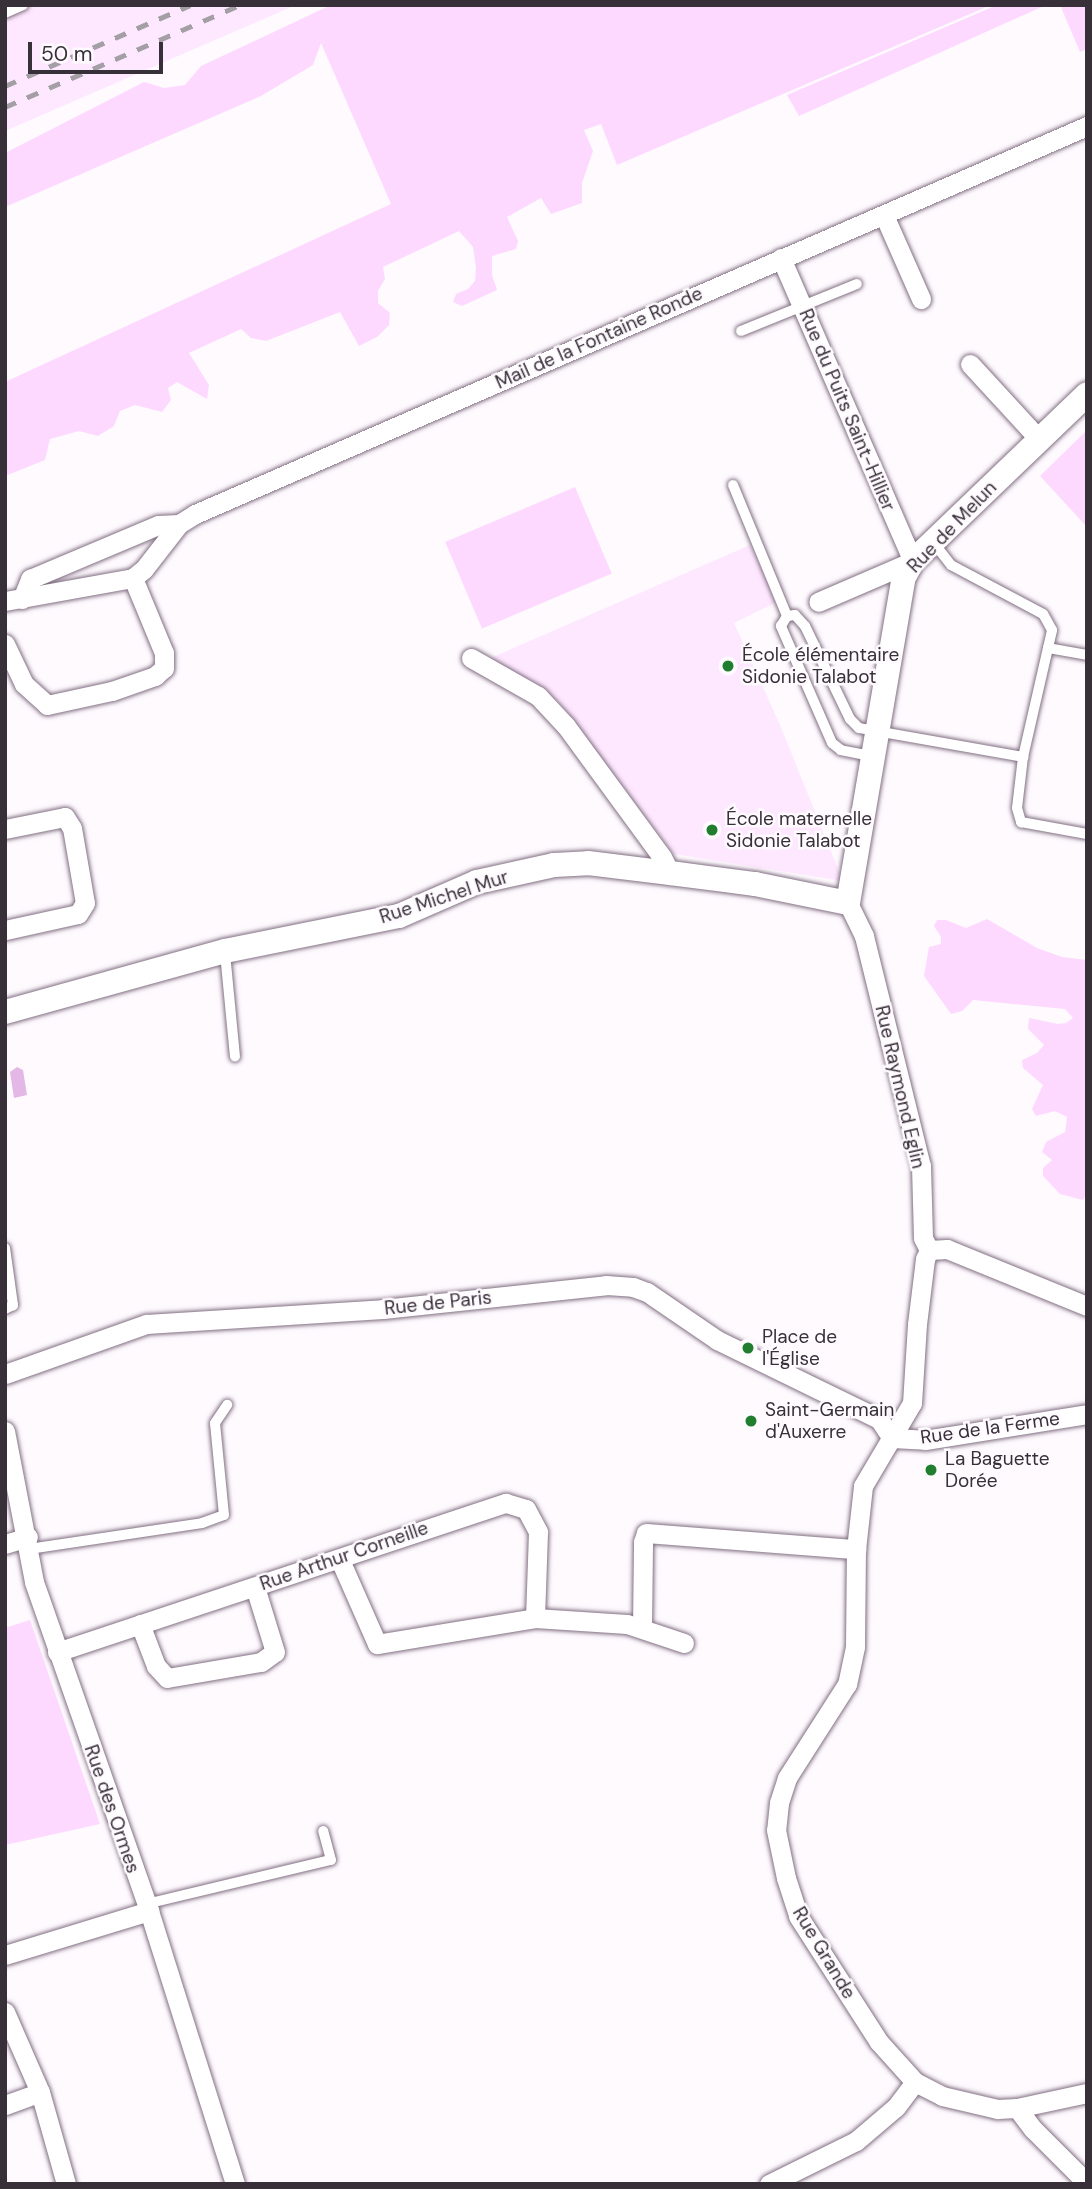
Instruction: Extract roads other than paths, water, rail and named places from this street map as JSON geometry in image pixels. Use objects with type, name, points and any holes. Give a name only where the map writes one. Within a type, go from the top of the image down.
[{"type":"street","name":"Mail de la Fontaine Ronde","points":[[133,578],[144,569],[179,524],[195,514],[1087,126]]},
{"type":"street","points":[[884,215],[921,299]]},
{"type":"street","name":"Rue du Puits Saint-Hillier","points":[[781,258],[913,561]]},
{"type":"street","points":[[970,364],[1039,439]]},
{"type":"street","name":"Rue de Melun","points":[[848,903],[904,577],[913,561],[1087,394]]},
{"type":"street","points":[[14,600],[30,579],[158,525],[179,524]]},
{"type":"street","points":[[818,602],[913,561]]},
{"type":"street","points":[[5,644],[24,684],[47,705],[112,691],[155,676],[164,668],[164,653],[133,578],[14,600]]},
{"type":"street","points":[[471,658],[538,696],[548,706],[662,856],[670,873]]},
{"type":"street","points":[[5,829],[65,817],[72,828],[85,903],[78,914],[5,930]]},
{"type":"street","name":"Rue Michel Mur","points":[[5,1012],[225,951],[400,916],[477,882],[554,865],[588,863],[670,873],[755,884],[848,903]]},
{"type":"street","name":"Rue Raymond Eglin","points":[[848,903],[864,936],[921,1166],[923,1238],[929,1250],[925,1259],[917,1324],[912,1403],[892,1438]]},
{"type":"street","points":[[929,1250],[947,1249],[1087,1306]]},
{"type":"street","name":"Rue de Paris","points":[[5,1374],[132,1327],[155,1323],[383,1309],[606,1285],[633,1287],[647,1292],[717,1340],[879,1419],[892,1438]]},
{"type":"street","name":"Rue de la Ferme","points":[[892,1438],[925,1440],[1087,1415]]},
{"type":"street","name":"Rue des Ormes","points":[[5,1434],[34,1582],[147,1907],[234,2184]]},
{"type":"street","points":[[642,1628],[643,1542],[646,1533],[856,1549],[863,1486],[892,1438]]},
{"type":"street","name":"Rue Arthur Corneille","points":[[57,1652],[506,1503],[526,1509],[538,1532],[535,1618]]},
{"type":"street","points":[[5,1544],[28,1543]]},
{"type":"street","name":"Rue Grande","points":[[856,1549],[855,1647],[847,1684],[787,1778],[779,1802],[776,1830],[798,1916],[879,2042],[915,2082],[942,2096],[997,2109],[1017,2108],[1087,2093]]},
{"type":"street","points":[[340,1560],[377,1644],[535,1618],[642,1628],[684,1643]]},
{"type":"street","points":[[140,1623],[156,1666],[167,1678],[261,1662],[275,1652],[255,1587]]},
{"type":"street","points":[[5,1955],[147,1907]]},
{"type":"street","points":[[5,2012],[40,2092],[66,2184]]},
{"type":"street","points":[[769,2184],[856,2141],[896,2107],[915,2082]]},
{"type":"street","points":[[5,2105],[40,2092]]},
{"type":"street","points":[[1017,2108],[1033,2129],[1087,2183]]},
{"type":"lane","points":[[5,13],[23,5]]},
{"type":"lane","points":[[741,331],[857,284]]},
{"type":"lane","points":[[733,485],[787,616]]},
{"type":"lane","points":[[933,542],[951,565],[1043,614],[1052,631],[1023,757],[1017,808],[1021,822],[1087,834]]},
{"type":"lane","points":[[787,616],[795,615],[805,626],[850,719],[859,728],[1023,757]]},
{"type":"lane","points":[[787,616],[781,626],[832,743],[841,750],[872,756]]},
{"type":"lane","points":[[1048,648],[1087,654]]},
{"type":"lane","points":[[225,951],[235,1056]]},
{"type":"lane","points":[[5,1248],[13,1305],[5,1309]]},
{"type":"lane","points":[[28,1543],[202,1523],[225,1515],[215,1423],[228,1405]]},
{"type":"lane","points":[[147,1907],[331,1860],[323,1831]]},
{"type":"railway","points":[[5,86],[190,5]]},
{"type":"railway","points":[[5,107],[240,5]]},
{"type":"place","name":"École élémentaire Sidonie Talabot","points":[[728,666]]},
{"type":"place","name":"École maternelle Sidonie Talabot","points":[[712,830]]},
{"type":"place","name":"Place de l'Église","points":[[748,1348]]},
{"type":"place","name":"Saint-Germain d'Auxerre","points":[[751,1421]]},
{"type":"place","name":"La Baguette Dorée","points":[[931,1470]]}]
